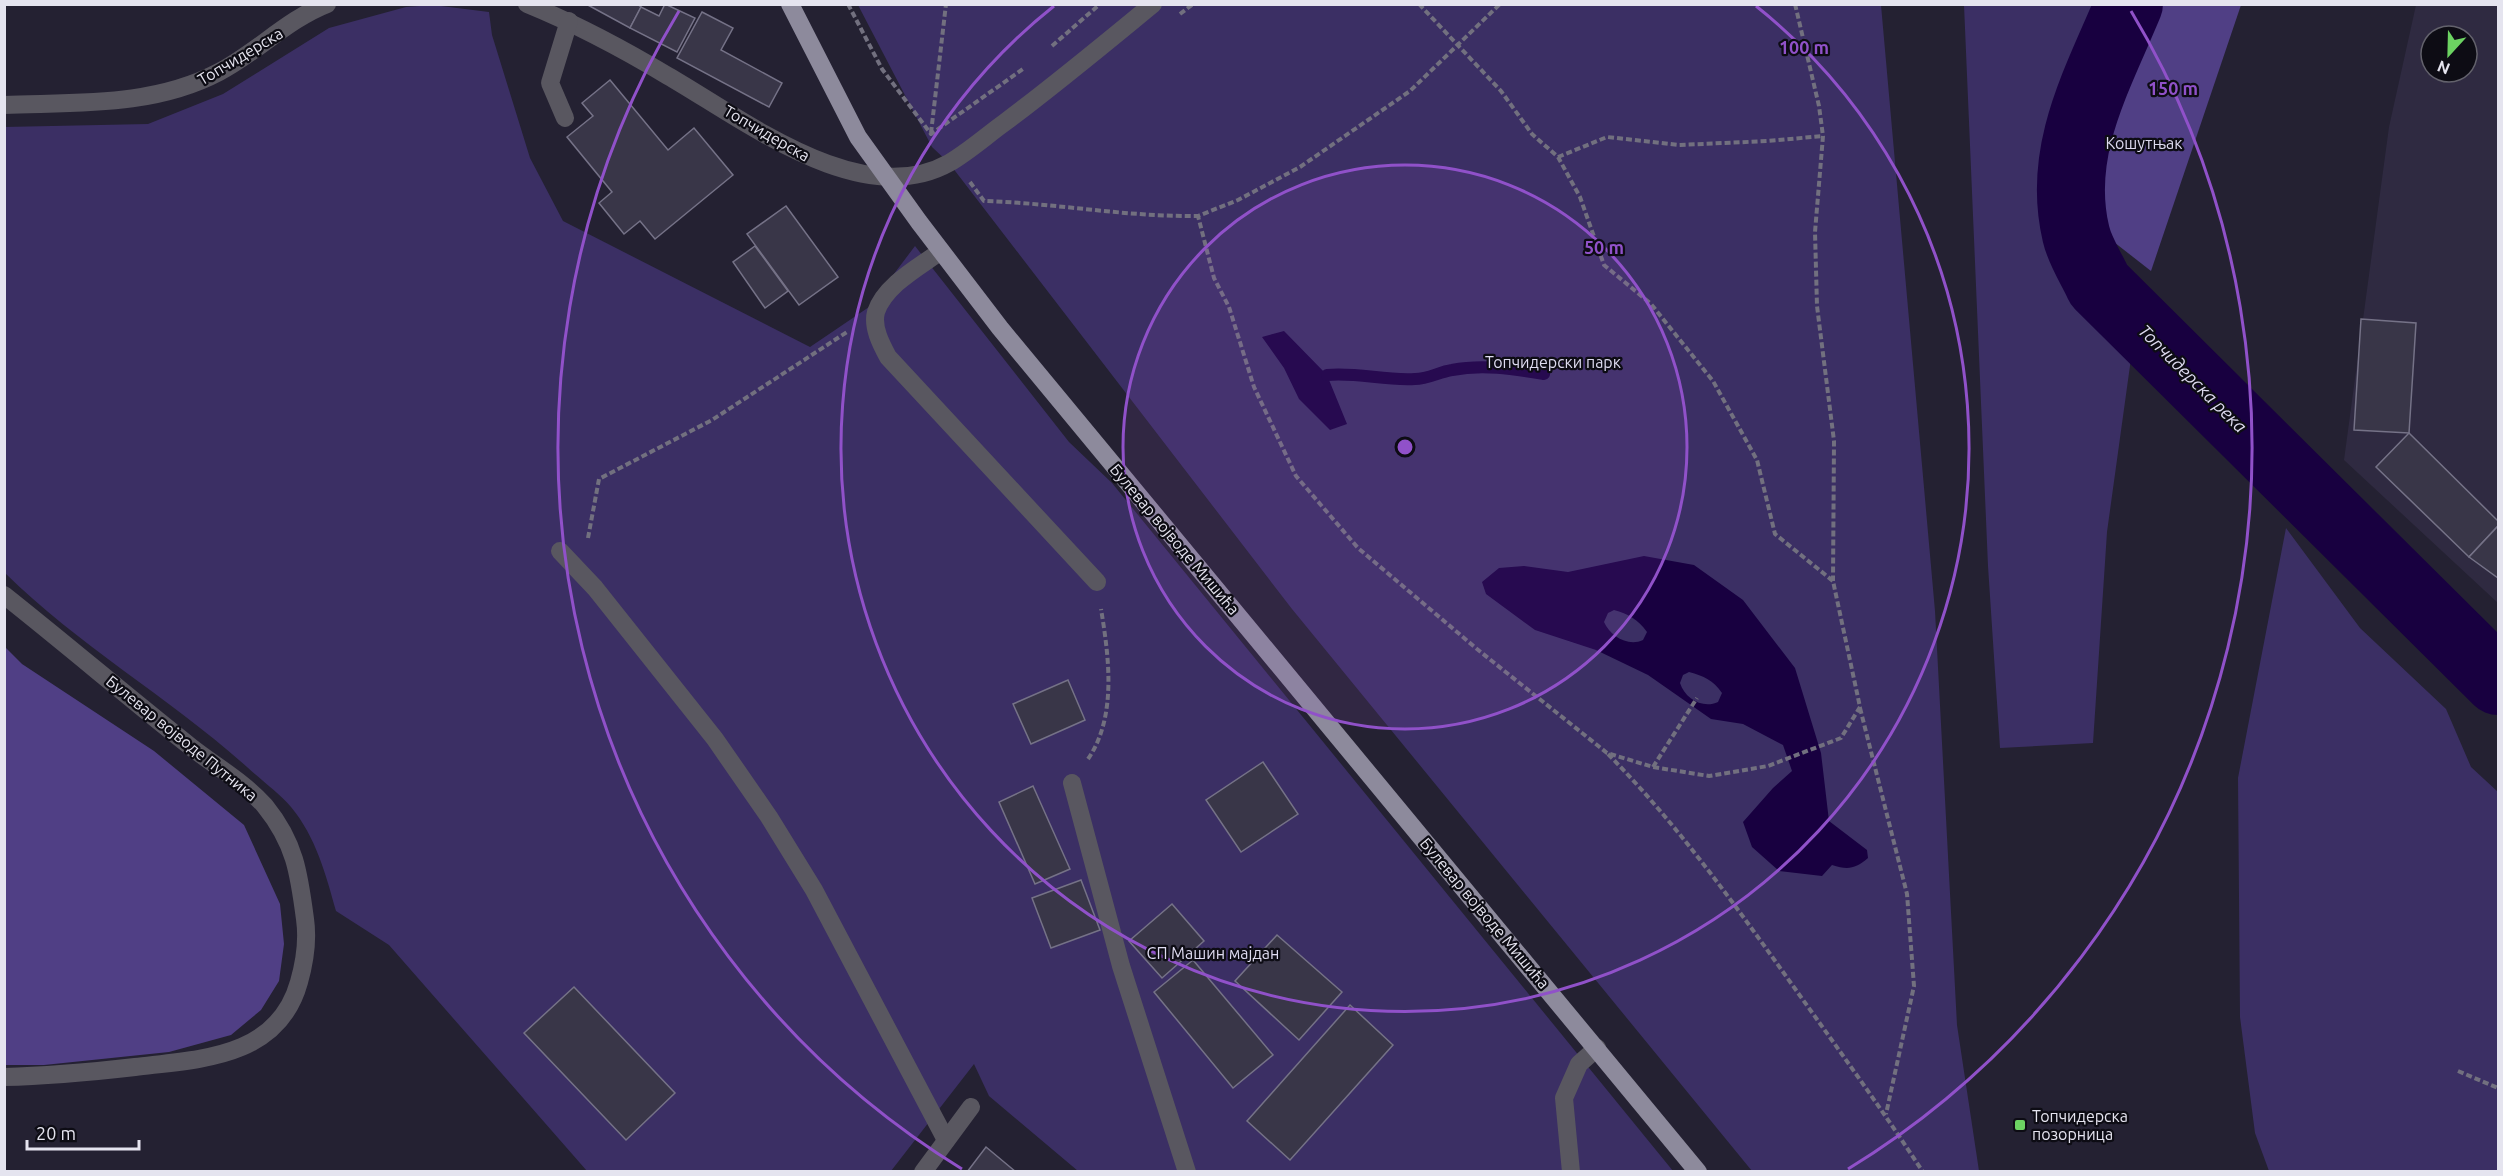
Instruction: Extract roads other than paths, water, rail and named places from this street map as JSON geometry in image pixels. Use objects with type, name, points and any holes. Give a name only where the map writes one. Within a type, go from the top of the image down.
[{"type":"main road","name":"Булевар војводе Мишића","points":[[790,4],[836,99],[858,137],[940,251],[1000,328],[1698,1172]]},
{"type":"street","name":"Топчидерска","points":[[4,105],[131,99],[188,86],[220,72],[327,4]]},
{"type":"street","name":"Топчидерска","points":[[527,4],[569,21],[665,74],[809,159],[854,173],[887,178],[929,172],[949,163],[1048,90],[1153,4]]},
{"type":"street","points":[[565,118],[550,83],[569,21]]},
{"type":"street","points":[[940,251],[906,276],[887,295],[876,313],[878,338],[888,357],[1097,582]]},
{"type":"street","points":[[560,551],[595,588],[715,739],[770,817],[814,890],[946,1140]]},
{"type":"street","name":"Булевар војводе Путника","points":[[4,595],[265,806],[283,831],[297,861],[306,926],[304,965],[291,1005],[278,1023],[259,1038],[235,1050],[206,1059],[74,1075],[4,1077]]},
{"type":"street","points":[[1072,783],[1121,966],[1187,1172]]},
{"type":"street","points":[[1571,1172],[1564,1098],[1579,1064],[1597,1048]]},
{"type":"street","points":[[923,1172],[971,1107]]},
{"type":"waterway","name":"Топчидерска река","points":[[2129,4],[2083,116],[2071,173],[2071,203],[2076,234],[2083,254],[2099,285],[2498,681]]},
{"type":"waterway","points":[[1327,375],[1415,379],[1452,370],[1487,367],[1544,374]]},
{"type":"place","name":"Топчидерска позорница","points":[[2020,1125]]},
{"type":"park label","name":"Кошутњак","points":[[2144,143]]},
{"type":"park label","name":"Топчидерски парк","points":[[1553,362]]},
{"type":"park label","name":"СП Машин мајдан","points":[[1213,953]]}]
